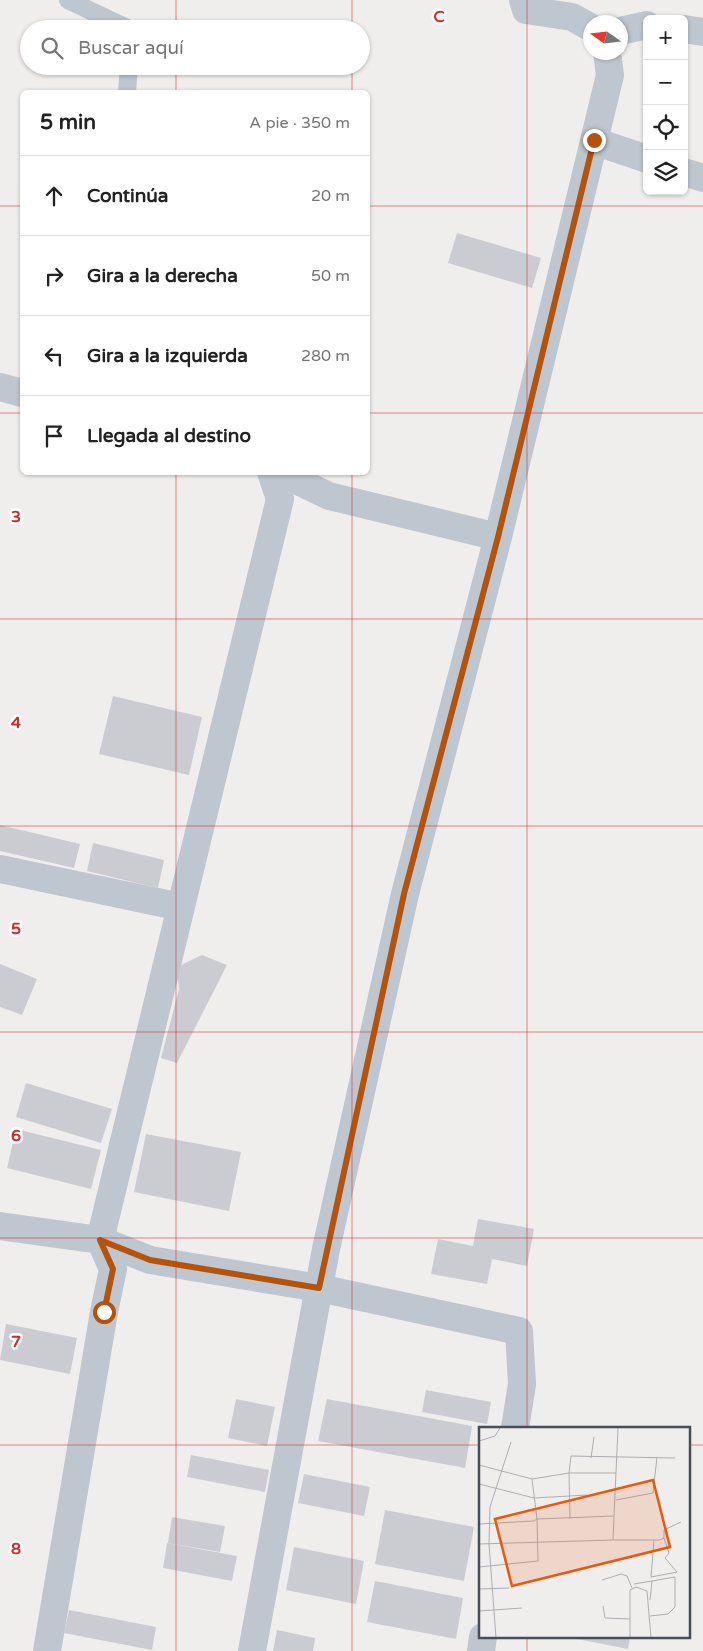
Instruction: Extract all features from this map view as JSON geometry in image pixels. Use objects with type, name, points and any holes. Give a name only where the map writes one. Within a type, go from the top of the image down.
[{"type":"street","points":[[523,0],[526,10],[572,17],[583,23]]},
{"type":"street","points":[[628,30],[643,27]]},
{"type":"street","points":[[688,30],[703,32]]},
{"type":"street","points":[[252,1651],[319,1288],[404,894],[498,537],[610,75],[608,60]]},
{"type":"street","points":[[594,140],[643,158]]},
{"type":"street","points":[[688,173],[703,178]]},
{"type":"street","points":[[0,387],[20,392]]},
{"type":"street","points":[[46,1651],[113,1269],[100,1240],[280,500],[272,475]]},
{"type":"street","points":[[285,475],[329,496],[498,537]]},
{"type":"street","points":[[0,869],[181,907]]},
{"type":"street","points":[[0,1226],[100,1240],[150,1260],[319,1288],[519,1331],[522,1384],[515,1427]]},
{"type":"street","points":[[481,1651],[483,1638]]},
{"type":"lane","points":[[68,0],[110,20]]},
{"type":"lane","points":[[127,90],[128,75]]},
{"type":"building","points":[[457,233],[541,258],[532,288],[448,263]]},
{"type":"building","points":[[113,696],[202,717],[189,775],[99,754]]},
{"type":"building","points":[[0,825],[80,844],[74,868],[0,851]]},
{"type":"building","points":[[93,843],[164,860],[158,888],[87,871]]},
{"type":"building","points":[[202,955],[227,965],[177,1063],[161,1058],[179,989],[177,967]]},
{"type":"building","points":[[0,964],[37,979],[22,1015],[0,1007]]},
{"type":"building","points":[[26,1083],[112,1109],[101,1143],[16,1117]]},
{"type":"building","points":[[16,1129],[101,1150],[91,1189],[7,1168]]},
{"type":"building","points":[[146,1134],[241,1152],[229,1211],[134,1192]]},
{"type":"building","points":[[478,1219],[534,1229],[527,1266],[492,1259],[487,1284],[431,1274],[438,1239],[473,1246]]},
{"type":"building","points":[[6,1324],[77,1338],[70,1374],[0,1360]]},
{"type":"building","points":[[426,1390],[491,1402],[487,1424],[422,1412]]},
{"type":"building","points":[[236,1399],[275,1407],[267,1446],[228,1438]]},
{"type":"building","points":[[327,1399],[472,1426],[465,1468],[318,1441]]},
{"type":"building","points":[[191,1455],[269,1470],[265,1492],[187,1477]]},
{"type":"building","points":[[304,1474],[370,1487],[364,1516],[298,1503]]},
{"type":"building","points":[[385,1510],[474,1527],[464,1581],[375,1564]]},
{"type":"building","points":[[172,1517],[225,1526],[220,1552],[168,1543]]},
{"type":"building","points":[[167,1543],[237,1556],[232,1581],[163,1568]]},
{"type":"building","points":[[294,1547],[364,1561],[356,1604],[286,1590]]},
{"type":"building","points":[[375,1581],[463,1598],[456,1639],[367,1622]]},
{"type":"building","points":[[69,1610],[156,1627],[152,1650],[64,1633]]},
{"type":"building","points":[[277,1630],[315,1638],[313,1651],[273,1651]]},
{"type":"building","points":[[572,1638],[630,1638],[628,1649]]},
{"type":"route","points":[[104,1312],[113,1269],[100,1240],[150,1260],[319,1288],[404,894],[498,537],[594,140]]}]
